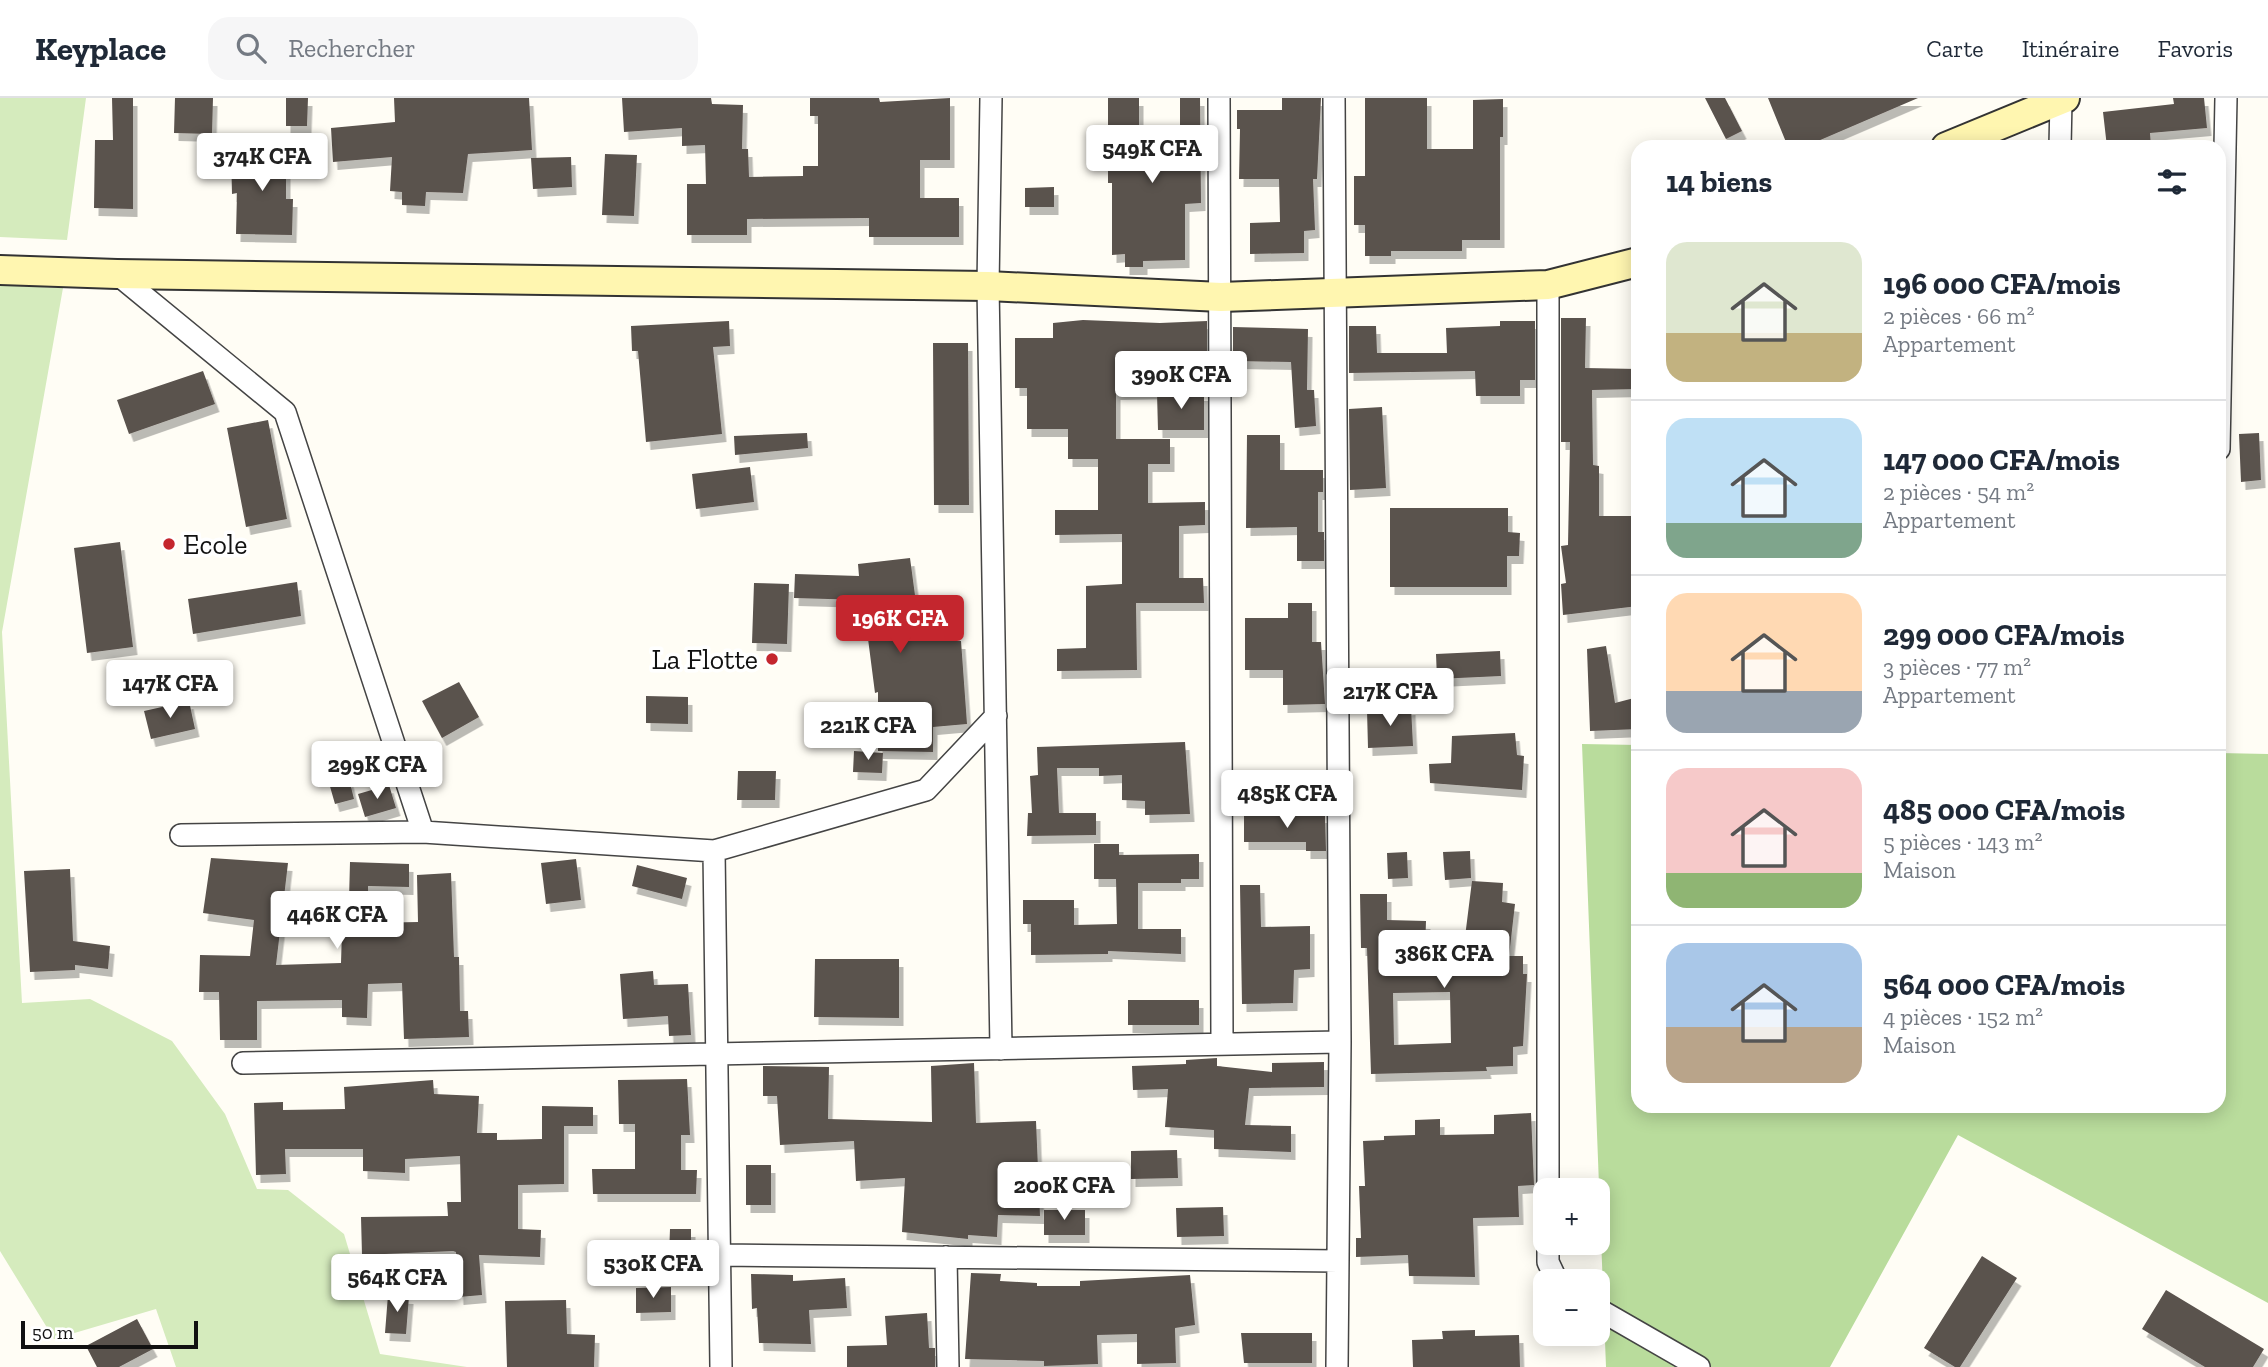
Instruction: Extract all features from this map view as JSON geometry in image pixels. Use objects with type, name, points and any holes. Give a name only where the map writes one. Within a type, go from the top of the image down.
[{"type":"main road","points":[[1964,140],[2063,99]]},
{"type":"main road","points":[[0,270],[117,274],[988,286],[1221,297],[1548,285],[1631,264]]},
{"type":"street","points":[[991,98],[988,286],[1001,1049]]},
{"type":"street","points":[[1219,98],[1222,1042]]},
{"type":"street","points":[[1334,98],[1340,1042],[1337,1367]]},
{"type":"street","points":[[2224,140],[2225,98]]},
{"type":"street","points":[[2060,140],[2063,99]]},
{"type":"street","points":[[117,274],[285,412],[423,832]]},
{"type":"street","points":[[1548,285],[1548,1178]]},
{"type":"street","points":[[181,835],[423,832],[714,851],[926,790],[996,716]]},
{"type":"street","points":[[714,851],[721,1367]]},
{"type":"street","points":[[243,1063],[1001,1049],[1222,1042],[1340,1042]]},
{"type":"street","points":[[720,1255],[1338,1261]]},
{"type":"street","points":[[946,1256],[948,1367]]},
{"type":"street","points":[[1610,1316],[1699,1367]]},
{"type":"green space","points":[[0,98],[86,98],[67,240],[0,237]]},
{"type":"green space","points":[[0,285],[63,288],[2,632],[22,1003],[90,999],[172,1041],[225,1114],[257,1189],[288,1190],[344,1234],[380,1354],[467,1367],[176,1367],[156,1309],[54,1339],[0,1251]]},
{"type":"green space","points":[[1582,744],[1631,745],[1631,1113],[2226,1113],[2226,753],[2268,754],[2268,1303],[1958,1135],[1830,1367],[1606,1367],[1605,1346],[1610,1346],[1610,1269],[1602,1269],[1602,1255],[1610,1255],[1610,1178],[1599,1178]]},
{"type":"building","points":[[112,98],[133,98],[133,209],[94,208],[95,140],[113,140]]},
{"type":"building","points":[[175,98],[213,98],[212,134],[174,133]]},
{"type":"building","points":[[286,98],[308,98],[307,126],[286,126]]},
{"type":"building","points":[[394,98],[529,98],[532,150],[468,154],[463,193],[426,192],[425,206],[402,205],[402,192],[390,191],[392,157],[333,162],[331,128],[395,122]]},
{"type":"building","points":[[622,98],[711,98],[712,104],[743,105],[742,149],[748,149],[749,177],[803,176],[803,166],[818,166],[818,116],[810,116],[810,98],[879,98],[880,102],[950,98],[950,160],[920,160],[920,198],[959,198],[959,237],[869,237],[869,218],[747,219],[747,235],[687,235],[687,184],[706,184],[705,145],[682,146],[682,128],[624,132]]},
{"type":"building","points":[[1108,98],[1139,98],[1139,150],[1180,150],[1180,98],[1200,98],[1201,203],[1185,204],[1185,260],[1143,261],[1143,267],[1125,267],[1125,254],[1112,255],[1112,183],[1108,183]]},
{"type":"building","points":[[1282,98],[1321,98],[1317,179],[1313,179],[1315,230],[1304,231],[1304,253],[1250,254],[1250,223],[1280,222],[1279,179],[1239,179],[1240,129],[1237,129],[1237,110],[1282,110]]},
{"type":"building","points":[[1365,98],[1427,98],[1427,149],[1473,149],[1473,100],[1503,99],[1503,137],[1500,137],[1500,240],[1462,240],[1462,251],[1391,251],[1391,256],[1365,256],[1365,225],[1354,225],[1354,176],[1365,176]]},
{"type":"building","points":[[1705,98],[1725,98],[1742,131],[1726,139]]},
{"type":"building","points":[[1768,98],[1918,98],[1820,140],[1785,140]]},
{"type":"building","points":[[2173,98],[2204,98],[2207,128],[2150,133],[2150,140],[2106,140],[2103,112],[2174,104]]},
{"type":"building","points":[[286,151],[286,199],[293,199],[292,235],[236,234],[237,193],[232,194],[231,152]]},
{"type":"building","points":[[605,154],[637,155],[634,216],[602,215]]},
{"type":"building","points":[[571,157],[572,187],[533,189],[531,158]]},
{"type":"building","points":[[1054,187],[1054,207],[1025,207],[1025,188]]},
{"type":"building","points":[[1561,318],[1586,318],[1585,368],[1631,369],[1631,389],[1592,390],[1593,465],[1599,466],[1599,516],[1631,516],[1631,607],[1563,615],[1561,584],[1566,583],[1561,546],[1568,545],[1570,442],[1561,442]]},
{"type":"building","points":[[1083,320],[1160,323],[1207,321],[1207,352],[1171,352],[1171,391],[1116,392],[1116,439],[1170,439],[1170,464],[1148,464],[1148,503],[1205,502],[1205,525],[1179,526],[1179,578],[1203,578],[1204,603],[1136,603],[1137,670],[1057,671],[1057,649],[1086,648],[1086,586],[1122,584],[1122,534],[1055,535],[1055,510],[1098,510],[1098,459],[1068,459],[1068,429],[1027,429],[1027,388],[1015,388],[1015,338],[1053,338],[1053,323]]},
{"type":"building","points":[[729,321],[730,346],[713,347],[722,434],[646,442],[638,351],[632,351],[631,326]]},
{"type":"building","points":[[1500,321],[1535,321],[1535,380],[1520,380],[1520,396],[1476,396],[1475,371],[1349,373],[1349,326],[1376,326],[1377,353],[1447,353],[1446,328],[1500,326]]},
{"type":"building","points":[[1233,327],[1308,329],[1307,390],[1314,390],[1316,426],[1295,428],[1291,362],[1237,361],[1237,352],[1233,352]]},
{"type":"building","points":[[933,343],[968,343],[969,505],[934,505]]},
{"type":"building","points":[[203,371],[215,404],[129,434],[117,400]]},
{"type":"building","points":[[1157,393],[1204,393],[1204,430],[1158,430]]},
{"type":"building","points":[[1382,407],[1386,488],[1350,490],[1349,409]]},
{"type":"building","points":[[268,420],[287,519],[246,527],[227,428]]},
{"type":"building","points":[[807,433],[808,448],[735,455],[734,436]]},
{"type":"building","points":[[2259,433],[2261,480],[2241,482],[2239,434]]},
{"type":"building","points":[[1247,435],[1280,435],[1280,470],[1323,470],[1323,492],[1318,492],[1318,532],[1324,532],[1324,561],[1297,561],[1297,527],[1246,528]]},
{"type":"building","points":[[750,467],[754,502],[696,509],[692,474]]},
{"type":"building","points":[[1390,508],[1508,508],[1508,532],[1520,533],[1519,556],[1507,556],[1507,587],[1390,587]]},
{"type":"building","points":[[120,542],[133,647],[87,653],[74,548]]},
{"type":"building","points":[[910,558],[921,640],[961,641],[967,724],[933,727],[933,752],[878,751],[878,692],[875,693],[863,600],[794,598],[795,574],[859,576],[858,564]]},
{"type":"building","points":[[297,582],[301,616],[193,634],[188,599]]},
{"type":"building","points":[[754,583],[789,584],[787,644],[752,643]]},
{"type":"building","points":[[1288,603],[1312,603],[1312,642],[1321,642],[1325,704],[1283,705],[1283,670],[1245,670],[1245,618],[1288,618]]},
{"type":"building","points":[[1606,646],[1615,703],[1631,699],[1631,729],[1590,731],[1587,649]]},
{"type":"building","points":[[1500,651],[1501,676],[1437,679],[1436,654]]},
{"type":"building","points":[[459,682],[479,717],[442,738],[422,701]]},
{"type":"building","points":[[646,696],[688,697],[688,724],[646,723]]},
{"type":"building","points":[[189,701],[195,729],[151,739],[144,711]]},
{"type":"building","points":[[1411,707],[1413,746],[1368,748],[1367,710]]},
{"type":"building","points":[[1515,733],[1517,755],[1524,756],[1522,790],[1430,783],[1429,764],[1451,763],[1452,736]]},
{"type":"building","points":[[1185,742],[1190,814],[1145,815],[1145,801],[1122,800],[1122,775],[1099,776],[1099,768],[1057,768],[1059,813],[1096,813],[1096,835],[1027,836],[1028,813],[1032,813],[1030,776],[1038,775],[1037,747]]},
{"type":"building","points":[[854,751],[883,753],[882,773],[853,772]]},
{"type":"building","points":[[738,771],[776,771],[775,800],[737,800]]},
{"type":"building","points":[[349,779],[354,799],[335,804],[329,783]]},
{"type":"building","points":[[389,785],[396,808],[365,817],[358,794]]},
{"type":"building","points":[[1244,815],[1325,815],[1326,851],[1306,851],[1306,842],[1244,842]]},
{"type":"building","points":[[1094,844],[1119,844],[1119,855],[1199,854],[1199,879],[1181,879],[1181,883],[1138,883],[1138,929],[1181,929],[1181,954],[1108,951],[1108,954],[1031,955],[1031,924],[1023,924],[1023,900],[1074,900],[1074,925],[1117,924],[1116,879],[1094,879]]},
{"type":"building","points":[[1470,851],[1471,878],[1445,880],[1443,852]]},
{"type":"building","points":[[1407,852],[1408,878],[1388,879],[1387,853]]},
{"type":"building","points":[[211,858],[288,863],[276,965],[341,963],[343,899],[349,900],[350,862],[409,864],[409,887],[368,886],[369,923],[418,922],[417,875],[451,873],[454,957],[459,957],[460,1011],[468,1011],[469,1037],[404,1039],[402,983],[368,984],[367,1018],[342,1017],[342,1000],[257,1001],[257,1040],[220,1040],[219,992],[199,992],[200,955],[250,956],[254,920],[203,913]]},
{"type":"building","points":[[576,859],[581,900],[546,904],[541,863]]},
{"type":"building","points":[[637,865],[687,878],[682,899],[632,886]]},
{"type":"building","points":[[70,869],[73,941],[110,946],[108,969],[75,965],[75,970],[30,972],[24,871]]},
{"type":"building","points":[[1472,881],[1503,883],[1502,902],[1515,904],[1509,956],[1523,956],[1523,974],[1527,974],[1523,1046],[1513,1047],[1513,1066],[1486,1067],[1487,1071],[1371,1074],[1367,948],[1361,948],[1360,894],[1387,894],[1387,920],[1426,921],[1425,951],[1463,953]],"holes":[[[1450,992],[1451,1043],[1394,1045],[1393,993]]]},
{"type":"building","points":[[1240,885],[1260,885],[1261,927],[1310,926],[1310,969],[1294,970],[1293,1003],[1242,1004]]},
{"type":"building","points":[[815,959],[899,959],[899,1018],[814,1017]]},
{"type":"building","points":[[653,971],[654,985],[688,984],[691,1035],[669,1036],[668,1016],[623,1019],[620,974]]},
{"type":"building","points":[[1128,1000],[1199,1000],[1199,1025],[1128,1025]]},
{"type":"building","points":[[1217,1058],[1217,1066],[1272,1072],[1272,1063],[1324,1062],[1324,1087],[1249,1088],[1245,1125],[1291,1126],[1291,1152],[1214,1149],[1214,1130],[1165,1127],[1168,1089],[1133,1090],[1132,1066],[1186,1064],[1186,1060]]},
{"type":"building","points":[[974,1063],[976,1123],[1036,1121],[1040,1216],[998,1215],[997,1237],[968,1235],[968,1239],[902,1232],[905,1178],[856,1181],[854,1141],[780,1145],[777,1096],[763,1096],[763,1066],[829,1067],[828,1119],[932,1122],[931,1066]]},
{"type":"building","points":[[687,1079],[690,1135],[681,1135],[681,1170],[697,1170],[696,1194],[593,1194],[592,1169],[635,1169],[635,1124],[619,1124],[618,1080]]},
{"type":"building","points":[[433,1080],[434,1094],[479,1096],[477,1133],[497,1133],[497,1140],[542,1139],[542,1106],[593,1107],[593,1126],[564,1126],[564,1184],[518,1185],[518,1229],[541,1230],[540,1257],[479,1255],[482,1295],[459,1297],[456,1252],[453,1251],[362,1255],[361,1217],[448,1216],[447,1202],[461,1202],[460,1156],[405,1159],[405,1173],[363,1171],[363,1149],[285,1149],[286,1174],[256,1175],[254,1103],[283,1102],[283,1110],[345,1109],[344,1087]]},
{"type":"building","points":[[1531,1113],[1533,1185],[1518,1186],[1519,1217],[1473,1218],[1475,1277],[1409,1276],[1408,1255],[1356,1257],[1356,1238],[1361,1238],[1359,1186],[1365,1186],[1363,1141],[1384,1140],[1384,1136],[1415,1135],[1415,1120],[1440,1119],[1440,1135],[1494,1134],[1494,1115]]},
{"type":"building","points":[[1177,1150],[1178,1178],[1131,1179],[1131,1151]]},
{"type":"building","points":[[746,1165],[771,1165],[771,1205],[746,1205]]},
{"type":"building","points":[[1223,1207],[1224,1236],[1177,1237],[1176,1208]]},
{"type":"building","points":[[1044,1210],[1085,1210],[1085,1235],[1044,1235]]},
{"type":"building","points":[[670,1229],[691,1229],[691,1257],[669,1256]]},
{"type":"building","points":[[1982,1256],[2017,1278],[1960,1367],[1955,1367],[1924,1348]]},
{"type":"building","points":[[971,1273],[1001,1274],[1000,1281],[1037,1283],[1037,1286],[1080,1286],[1080,1281],[1190,1275],[1195,1325],[1175,1328],[1176,1363],[1137,1364],[1137,1334],[1097,1335],[1098,1364],[1044,1366],[1044,1361],[965,1359]]},
{"type":"building","points":[[751,1274],[793,1275],[793,1281],[845,1278],[847,1308],[809,1310],[811,1344],[759,1343],[757,1308],[752,1309]]},
{"type":"building","points":[[671,1287],[671,1312],[636,1313],[636,1288]]},
{"type":"building","points":[[2166,1290],[2264,1349],[2253,1367],[2205,1367],[2142,1329]]},
{"type":"building","points":[[388,1295],[409,1296],[406,1334],[385,1333]]},
{"type":"building","points":[[566,1300],[567,1334],[595,1335],[594,1367],[507,1367],[505,1301]]},
{"type":"building","points":[[927,1313],[929,1348],[935,1348],[935,1367],[847,1367],[847,1346],[887,1345],[885,1316]]},
{"type":"building","points":[[137,1319],[153,1349],[119,1367],[97,1367],[86,1346]]},
{"type":"building","points":[[1475,1330],[1475,1336],[1519,1335],[1520,1367],[1413,1367],[1412,1340],[1443,1339],[1442,1331]]},
{"type":"building","points":[[1241,1333],[1312,1333],[1312,1363],[1244,1363]]},
{"type":"place","name":"Ecole","points":[[169,544]]},
{"type":"place","name":"La Flotte","points":[[772,659]]}]
